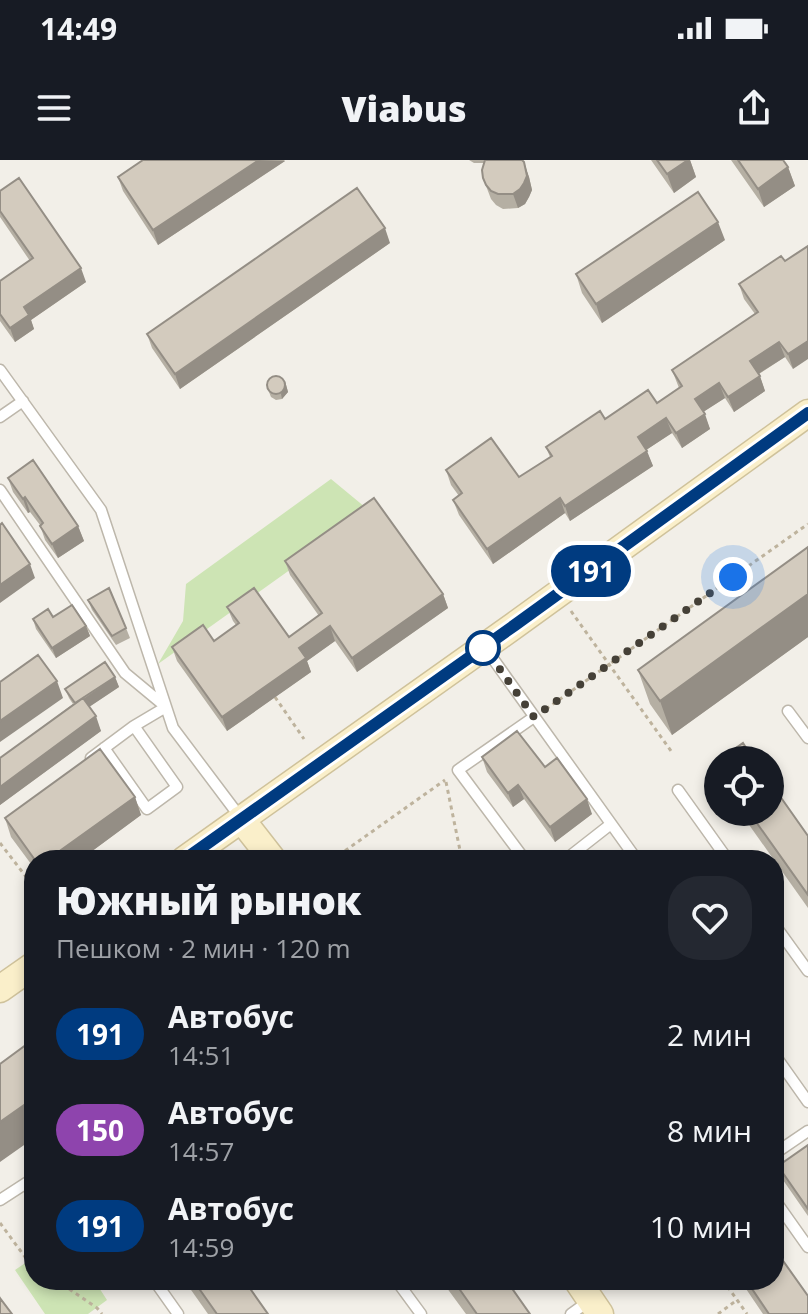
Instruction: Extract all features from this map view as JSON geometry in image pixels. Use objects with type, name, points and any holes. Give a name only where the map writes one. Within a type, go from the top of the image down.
[{"type":"main road","points":[[198,850],[808,413]]},
{"type":"main road","points":[[241,819],[265,850]]},
{"type":"main road","points":[[0,989],[24,972]]},
{"type":"lane","points":[[0,370],[101,510],[173,728],[241,819]]},
{"type":"lane","points":[[0,417],[23,401]]},
{"type":"lane","points":[[0,490],[125,673],[166,707]]},
{"type":"lane","points":[[484,647],[630,850]]},
{"type":"lane","points":[[81,766],[134,726],[166,707]]},
{"type":"lane","points":[[788,711],[808,738]]},
{"type":"lane","points":[[518,850],[458,770],[534,717]]},
{"type":"lane","points":[[104,748],[147,809],[177,787],[134,726]]},
{"type":"lane","points":[[678,790],[721,850]]},
{"type":"lane","points":[[578,850],[611,824]]},
{"type":"lane","points":[[784,938],[808,971]]},
{"type":"lane","points":[[784,1068],[808,1102]]},
{"type":"lane","points":[[784,1147],[808,1131]]},
{"type":"lane","points":[[0,1200],[24,1184]]},
{"type":"lane","points":[[784,1213],[808,1247]]},
{"type":"lane","points":[[161,1290],[178,1314]]},
{"type":"lane","points":[[403,1290],[421,1314]]},
{"type":"path","points":[[534,717],[808,524]]},
{"type":"path","points":[[559,594],[671,751]]},
{"type":"path","points":[[275,697],[304,739]]},
{"type":"path","points":[[346,850],[445,780],[460,850]]},
{"type":"path","points":[[0,843],[24,874]]},
{"type":"path","points":[[0,1223],[24,1256]]},
{"type":"path","points":[[71,1290],[102,1314]]},
{"type":"path","points":[[730,1290],[747,1314]]},
{"type":"path","points":[[718,1314],[737,1300]]},
{"type":"green space","points":[[331,479],[371,512],[158,664],[183,621],[186,584]]},
{"type":"green space","points":[[24,1264],[24,1283],[15,1270]]},
{"type":"green space","points":[[29,1290],[100,1290],[107,1300],[88,1314],[45,1314]]},
{"type":"building","points":[[143,160],[259,160],[153,230],[118,177]]},
{"type":"building","points":[[485,160],[522,160],[527,176],[520,189],[513,194],[491,191],[483,178]]},
{"type":"building","points":[[657,160],[688,160],[667,174]]},
{"type":"building","points":[[738,160],[783,160],[788,167],[758,189]]},
{"type":"building","points":[[19,178],[81,268],[24,307],[29,315],[10,328],[0,314],[0,281],[33,258],[0,211],[0,191]]},
{"type":"building","points":[[357,188],[385,228],[175,374],[147,334]]},
{"type":"building","points":[[698,192],[718,222],[596,304],[576,274]]},
{"type":"building","points":[[808,246],[808,341],[788,354],[779,342],[750,361],[760,376],[728,397],[719,383],[695,399],[705,414],[676,433],[666,418],[638,437],[647,451],[565,506],[560,498],[487,549],[453,500],[462,493],[446,470],[491,438],[519,477],[552,456],[546,447],[600,411],[605,419],[648,390],[657,403],[682,386],[672,370],[758,312],[739,284],[781,256],[785,261]]},
{"type":"building","points":[[272,376],[280,376],[285,385],[283,392],[272,394],[267,389],[267,381]]},
{"type":"building","points":[[33,460],[78,526],[52,544],[40,526],[43,523],[8,478]]},
{"type":"building","points":[[374,498],[443,594],[352,658],[330,626],[299,648],[306,658],[222,717],[172,647],[203,625],[214,641],[239,623],[227,607],[254,588],[289,637],[322,613],[285,561]]},
{"type":"building","points":[[2,523],[30,564],[0,585],[0,525]]},
{"type":"building","points":[[808,547],[808,594],[660,701],[638,670]]},
{"type":"building","points":[[109,588],[126,628],[112,636],[88,600]]},
{"type":"building","points":[[72,605],[86,626],[52,648],[33,619],[48,609],[53,617]]},
{"type":"building","points":[[38,655],[57,681],[0,721],[0,682]]},
{"type":"building","points":[[105,662],[115,677],[75,703],[65,689]]},
{"type":"building","points":[[83,698],[96,716],[0,787],[0,758]]},
{"type":"building","points":[[517,731],[545,767],[557,758],[587,799],[550,827],[518,785],[508,793],[482,757]]},
{"type":"building","points":[[100,749],[135,797],[61,850],[28,850],[5,818]]},
{"type":"building","points":[[784,802],[808,836],[808,895],[784,861],[784,850],[776,850],[759,826],[784,826]]},
{"type":"building","points":[[24,1046],[24,1105],[0,1122],[0,1064]]},
{"type":"building","points":[[808,1145],[808,1209],[784,1175],[784,1162]]},
{"type":"building","points":[[784,1262],[808,1296],[808,1314],[769,1314],[753,1290],[784,1290]]},
{"type":"building","points":[[200,1290],[251,1290],[268,1314],[217,1314]]},
{"type":"building","points":[[460,1290],[513,1290],[530,1314],[477,1314]]},
{"type":"building","points":[[0,1298],[12,1314],[0,1314]]},
{"type":"bus line","name":"191","points":[[198,850],[808,413]]},
{"type":"route","points":[[483,648],[534,717],[733,577]]}]
